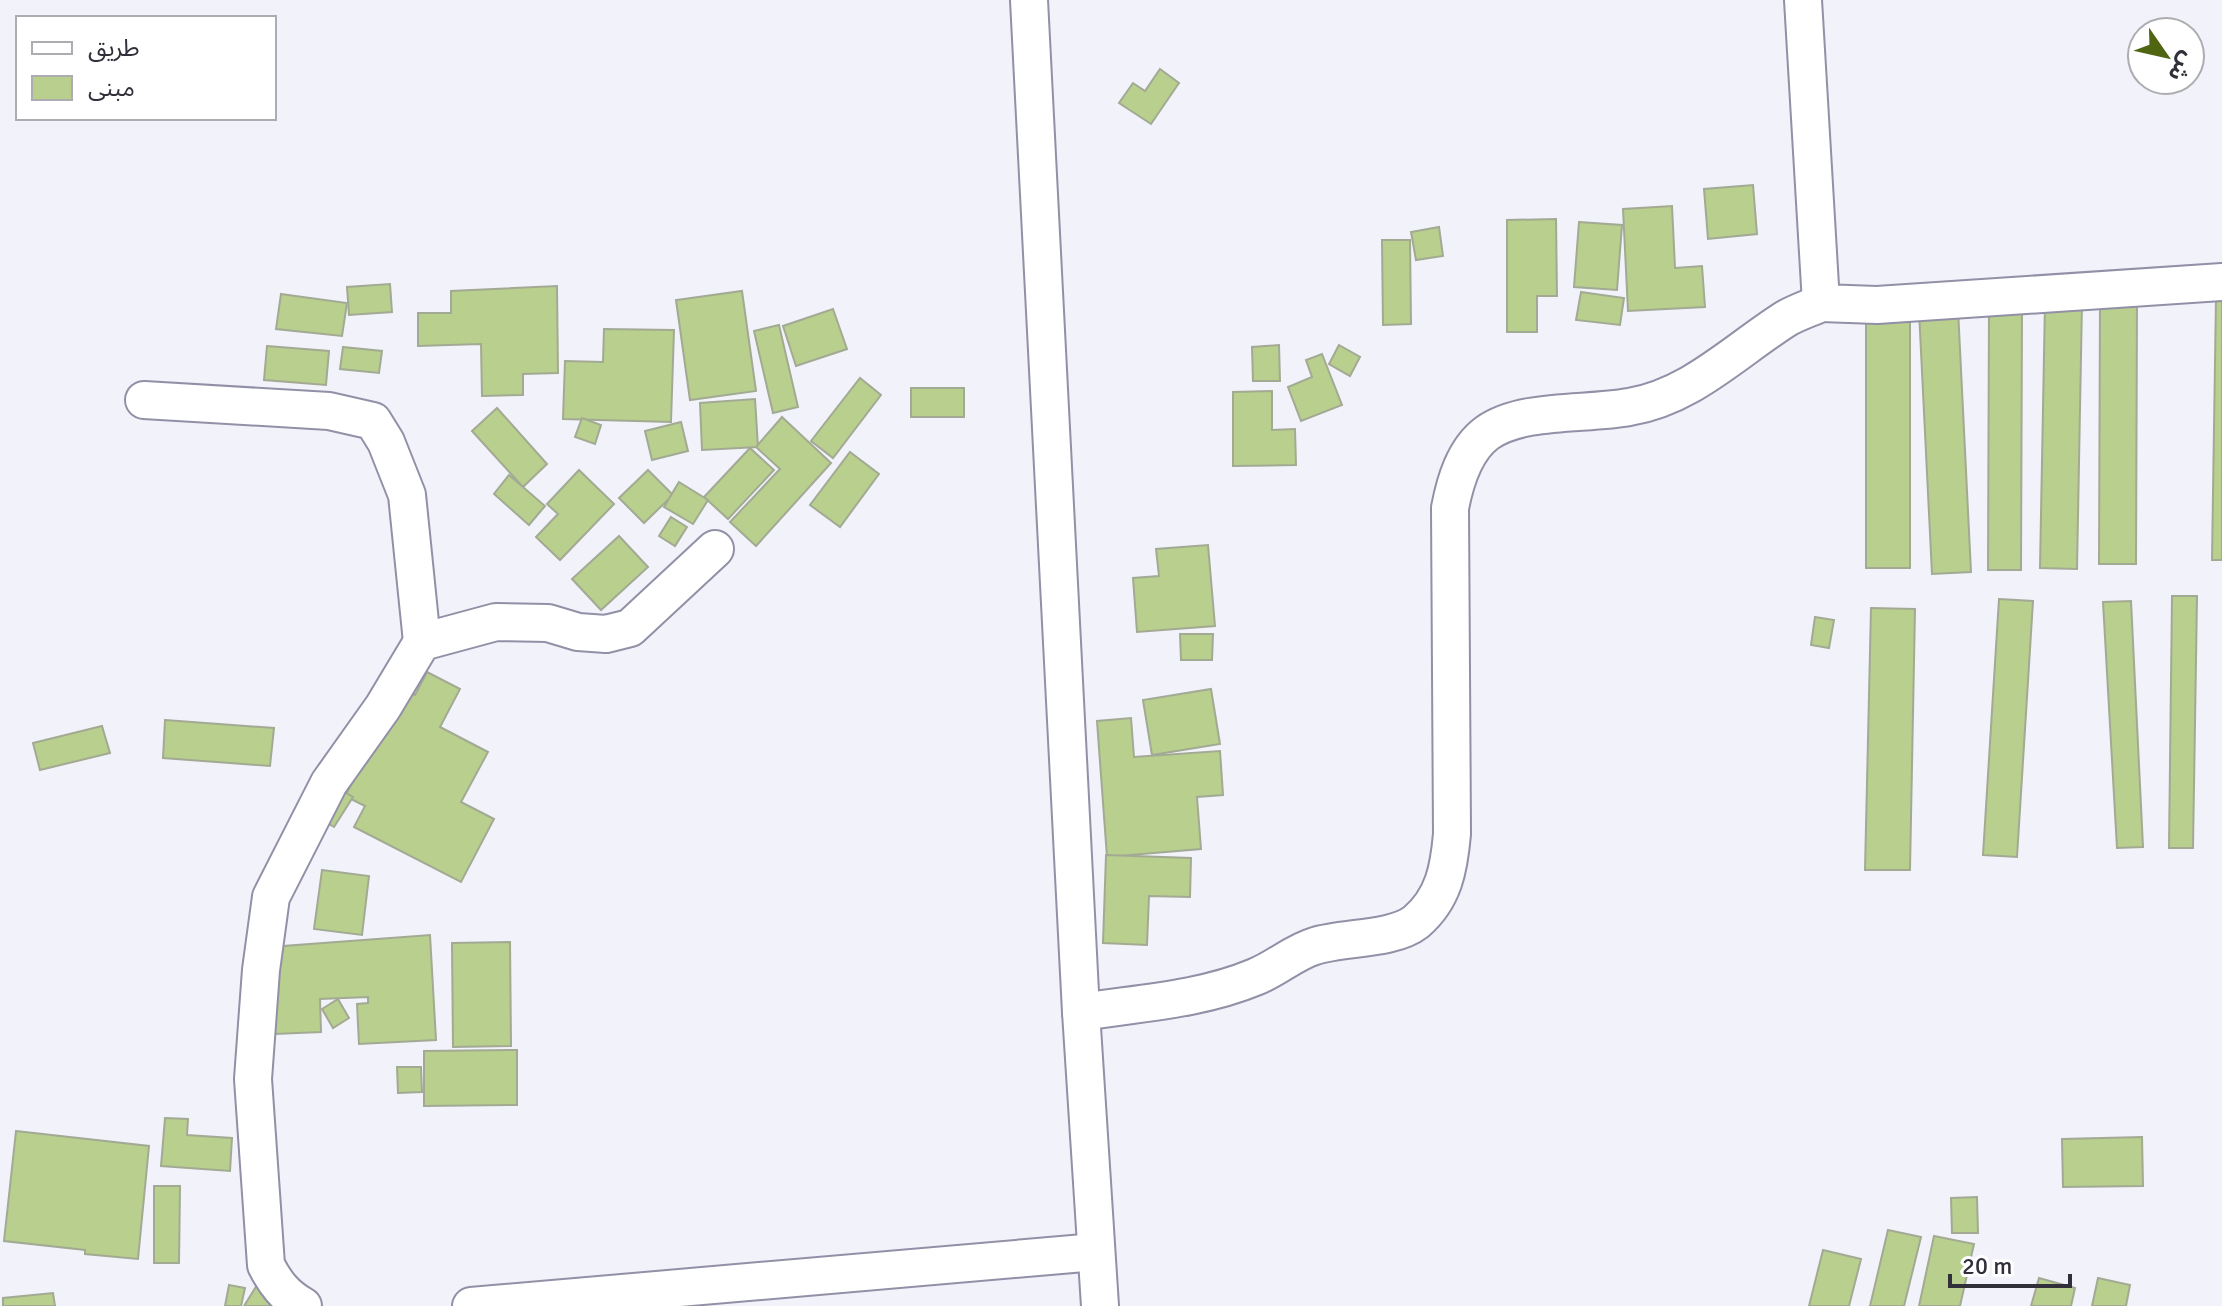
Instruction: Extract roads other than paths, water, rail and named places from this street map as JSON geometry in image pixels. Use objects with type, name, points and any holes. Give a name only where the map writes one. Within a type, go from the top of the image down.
[{"type":"street","points":[[1029,0],[1081,1012],[1100,1306]]},
{"type":"street","points":[[1803,0],[1821,303]]},
{"type":"street","points":[[1081,1012],[1200,995],[1256,977],[1311,947],[1393,933],[1414,924],[1431,906],[1443,887],[1452,834],[1450,508],[1454,484],[1465,459],[1484,435],[1508,421],[1633,407],[1671,393],[1713,372],[1790,317],[1821,303],[1877,305],[2222,282]]},
{"type":"street","points":[[144,400],[329,411],[373,421],[386,442],[407,495],[422,642],[383,707],[329,783],[271,897],[261,970],[253,1079],[266,1265],[275,1283],[303,1306]]},
{"type":"street","points":[[422,642],[496,622],[548,623],[578,632],[606,634],[630,628],[715,549]]},
{"type":"street","points":[[471,1306],[1096,1252]]}]
